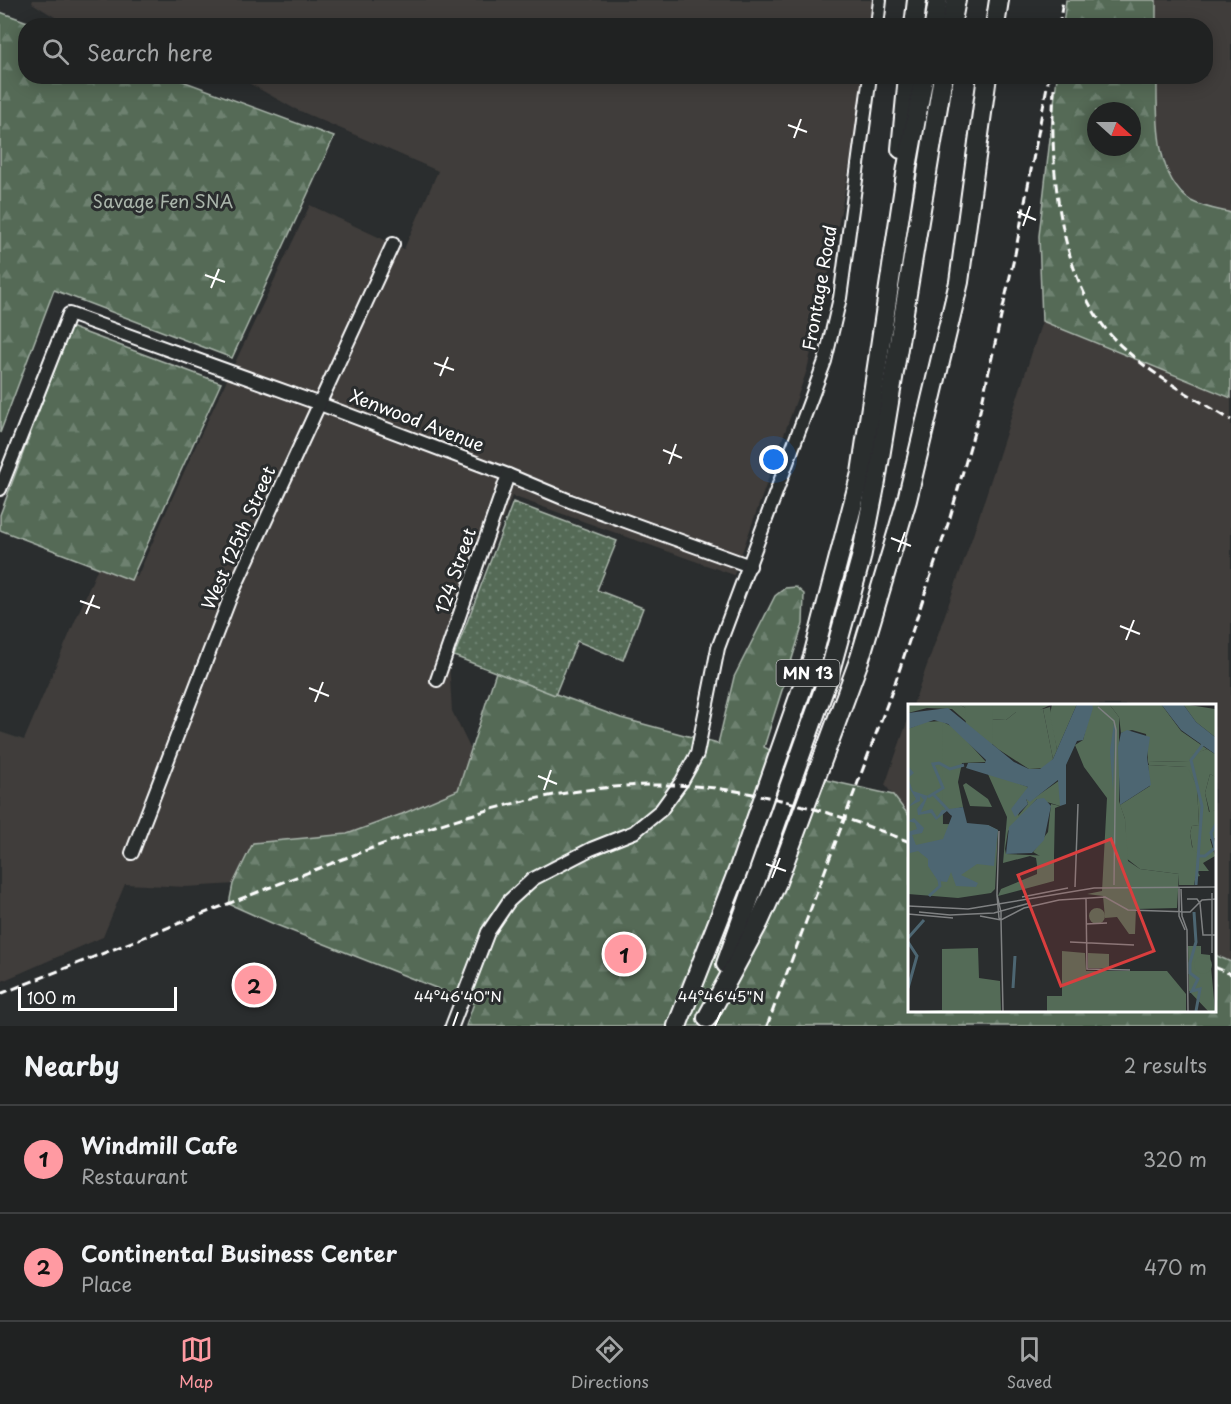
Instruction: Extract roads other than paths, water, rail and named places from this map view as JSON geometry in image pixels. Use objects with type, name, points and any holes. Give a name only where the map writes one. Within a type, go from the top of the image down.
[{"type":"highway","points":[[915,18],[917,0]]},
{"type":"highway","points":[[936,18],[939,0]]},
{"type":"highway","points":[[953,18],[956,0]]},
{"type":"highway","points":[[996,18],[999,0]]},
{"type":"highway","points":[[898,228],[902,122],[907,84]]},
{"type":"highway","name":"MN 13","points":[[677,1026],[739,868],[813,660],[861,473],[907,167],[923,84]]},
{"type":"highway","name":"MN 13","points":[[705,1022],[828,678],[861,558],[876,481],[942,84]]},
{"type":"highway","points":[[705,1022],[759,922],[777,882],[860,658],[907,500],[959,282],[986,84]]},
{"type":"street","points":[[877,18],[880,0]]},
{"type":"street","name":"Frontage Road","points":[[453,1026],[488,932],[509,901],[533,879],[591,849],[634,832],[662,810],[697,754],[718,648],[825,361],[840,298],[869,84]]},
{"type":"street","name":"West 125th Street","points":[[132,853],[230,598],[393,244]]},
{"type":"street","name":"Xenwood Avenue","points":[[0,489],[69,314],[320,404],[508,475],[570,501],[750,566]]},
{"type":"street","name":"124 Street","points":[[437,680],[508,475]]},
{"type":"railway","points":[[1060,18],[1063,0]]},
{"type":"railway","points":[[767,1026],[895,683],[949,521],[980,411],[1015,254],[1047,84]]},
{"type":"railway","points":[[1054,88],[1056,188],[1062,223],[1082,290],[1098,318],[1131,355],[1172,384],[1231,420]]},
{"type":"railway","points":[[0,994],[281,883],[424,830],[472,814],[571,792],[622,786],[673,785],[734,791],[794,803],[908,841]]},
{"type":"railway","points":[[1216,968],[1231,974]]},
{"type":"place","name":"Windmill Cafe","points":[[624,954]]},
{"type":"place","name":"Continental Business Center","points":[[254,985]]},
{"type":"park label","name":"Savage Fen SNA","points":[[163,202]]}]
